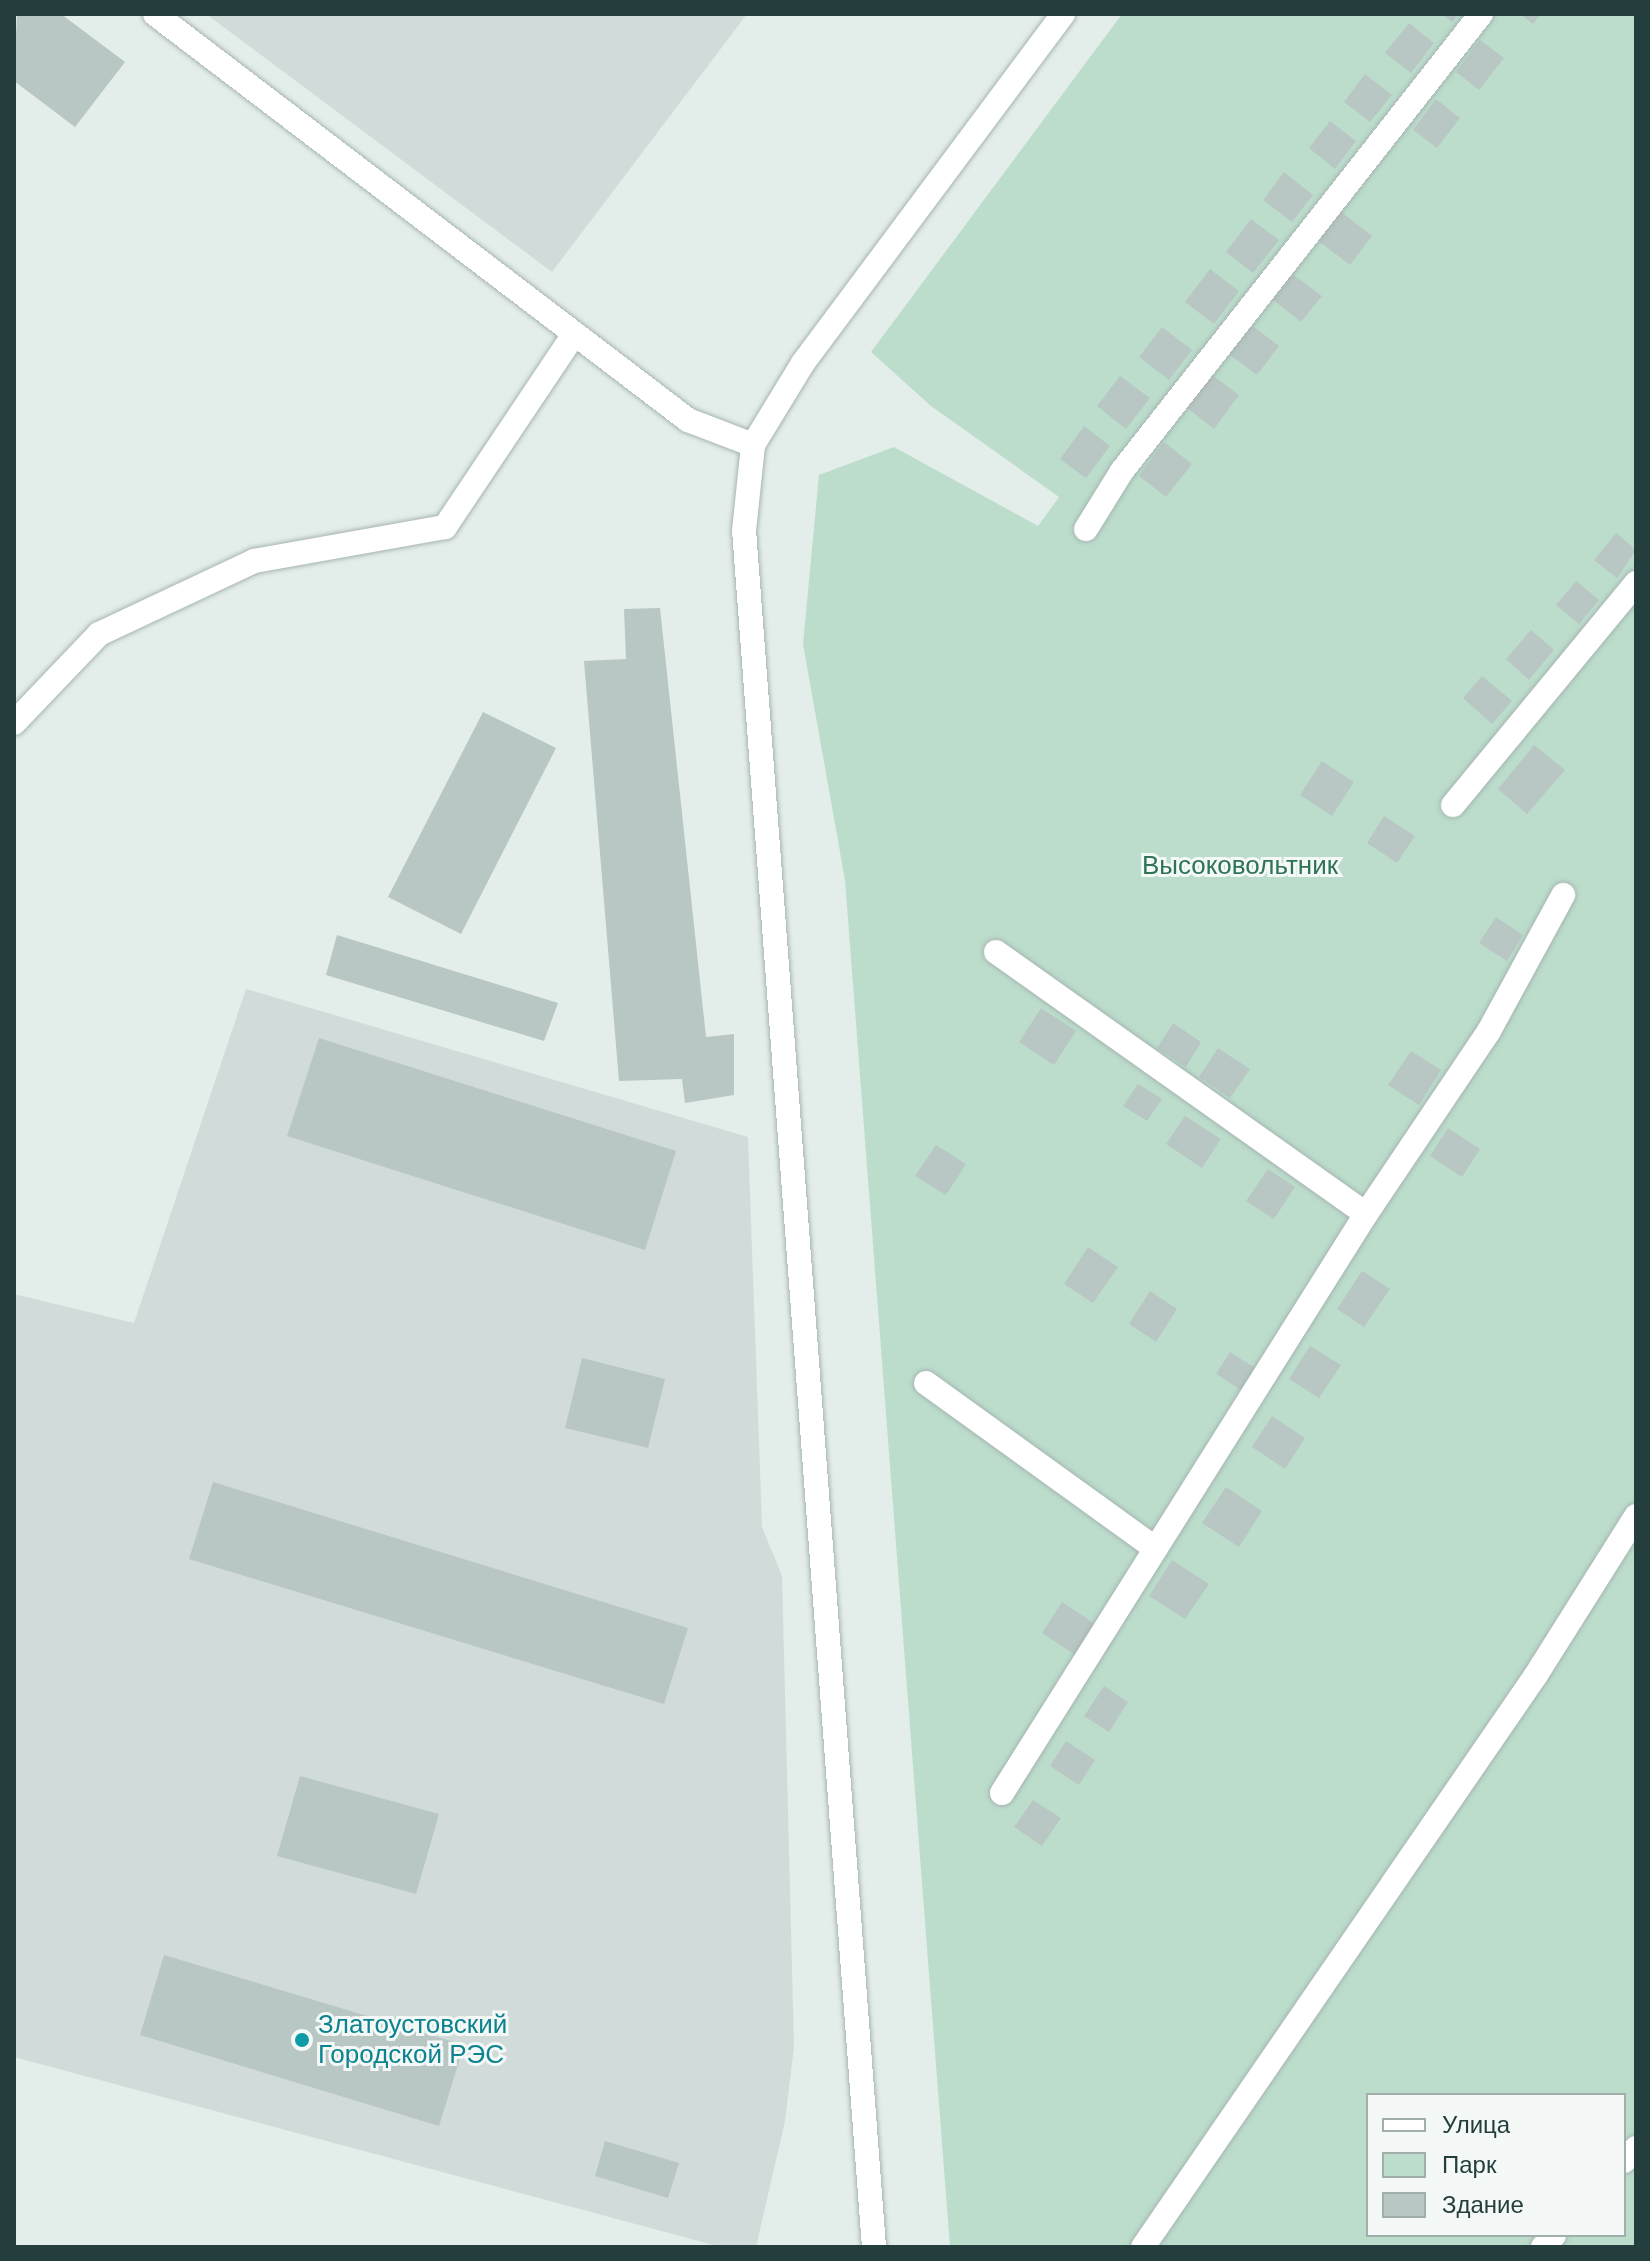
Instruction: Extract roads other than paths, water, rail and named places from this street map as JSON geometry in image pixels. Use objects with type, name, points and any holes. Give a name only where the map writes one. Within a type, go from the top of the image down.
[{"type":"street","points":[[155,14],[688,420],[753,445]]},
{"type":"street","points":[[874,2247],[744,531],[753,445],[803,363],[1063,14]]},
{"type":"street","points":[[1086,529],[1122,471],[1481,14]]},
{"type":"street","points":[[14,723],[99,634],[254,561],[445,527],[574,334]]},
{"type":"street","points":[[1453,805],[1636,583]]},
{"type":"street","points":[[1002,1793],[1366,1214],[1489,1031],[1563,895]]},
{"type":"street","points":[[996,952],[1366,1214]]},
{"type":"street","points":[[926,1383],[1155,1548]]},
{"type":"street","points":[[1143,2247],[1536,1675],[1636,1516]]},
{"type":"place","name":"Златоустовский Городской РЭС","points":[[302,2040]]},
{"type":"park label","name":"Высоковольтник","points":[[1240,866]]}]
